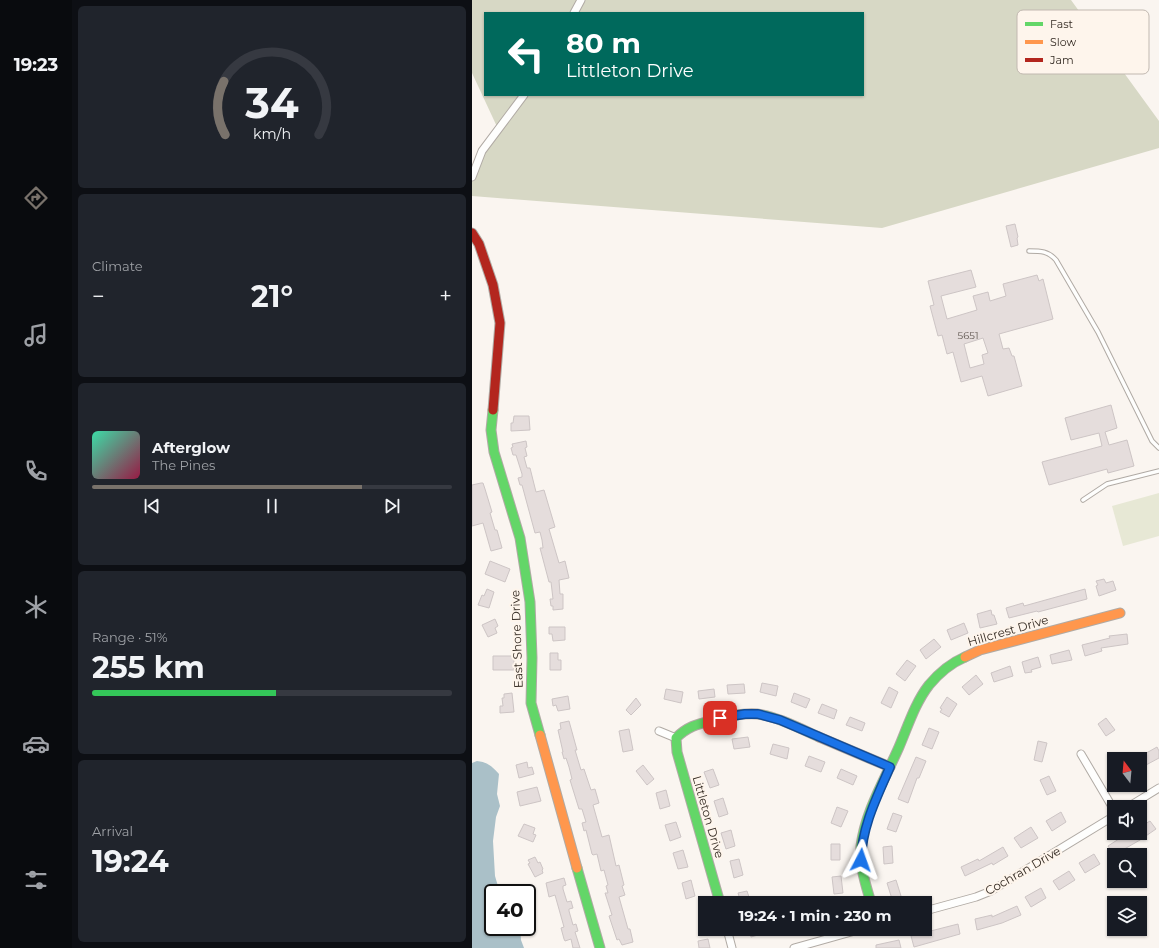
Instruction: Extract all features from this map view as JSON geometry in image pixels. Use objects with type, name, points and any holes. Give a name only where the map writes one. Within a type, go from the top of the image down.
[{"type":"street","points":[[575,12],[581,0]]},
{"type":"street","points":[[472,177],[482,152],[523,96]]},
{"type":"street","name":"East Shore Drive","points":[[472,233],[479,244],[494,285],[500,323],[491,430],[494,452],[520,538],[530,602],[532,658],[531,703],[600,948]]},
{"type":"street","name":"Hillcrest Drive","points":[[869,896],[863,876],[861,860],[861,846],[867,820],[922,695],[936,677],[953,663],[980,650],[1120,613]]},
{"type":"street","points":[[659,731],[676,738],[683,731],[692,726],[734,715],[758,714],[780,720],[890,767]]},
{"type":"street","name":"Littleton Drive","points":[[676,738],[677,752],[718,896]]},
{"type":"street","points":[[1081,754],[1108,800]]},
{"type":"street","points":[[1139,800],[1159,788]]},
{"type":"street","name":"Cochran Drive","points":[[932,909],[976,897],[991,891],[1107,820]]},
{"type":"street","points":[[729,936],[732,948]]},
{"type":"street","points":[[794,948],[837,936]]},
{"type":"lane","points":[[1030,251],[1041,251],[1051,254],[1056,260],[1098,332],[1152,441],[1159,448]]},
{"type":"lane","points":[[1083,500],[1107,484],[1159,471]]},
{"type":"green space","points":[[472,0],[1071,0],[1078,10],[1017,10],[1017,74],[1125,74],[1159,121],[1159,148],[882,228],[472,196],[472,169],[499,131],[472,73]]},
{"type":"green space","points":[[1159,493],[1159,536],[1123,546],[1112,506]]},
{"type":"water","points":[[477,761],[484,762],[499,774],[497,794],[500,806],[496,817],[493,841],[495,876],[497,884],[484,884],[484,936],[521,936],[524,948],[472,948],[472,763]]},
{"type":"building","points":[[1015,224],[1018,245],[1011,247],[1006,226]]},
{"type":"building","points":[[971,270],[976,287],[941,296],[947,319],[977,310],[973,296],[988,292],[990,301],[1006,296],[1003,284],[1037,275],[1039,281],[1043,279],[1053,319],[999,334],[1003,349],[1009,348],[1012,356],[1014,356],[1022,386],[988,396],[982,376],[961,382],[953,352],[947,354],[942,335],[938,336],[930,306],[934,305],[928,281]],"holes":[[[983,338],[988,353],[982,355],[984,364],[970,368],[964,344]]]},
{"type":"building","points":[[1111,405],[1117,428],[1105,432],[1109,445],[1127,440],[1134,466],[1108,473],[1107,469],[1049,485],[1042,462],[1102,446],[1099,433],[1071,440],[1065,418]]},
{"type":"building","points":[[514,416],[529,416],[530,430],[511,431],[511,423],[513,423]]},
{"type":"building","points":[[526,441],[527,447],[525,448],[527,456],[524,457],[527,468],[530,468],[536,492],[544,490],[555,527],[549,529],[559,563],[565,561],[569,578],[559,580],[560,594],[563,594],[563,609],[553,610],[553,606],[551,606],[550,599],[553,599],[551,582],[549,582],[540,548],[543,548],[540,532],[535,533],[522,485],[520,485],[518,478],[522,477],[522,474],[516,455],[513,455],[511,448],[513,447],[512,444]]},
{"type":"building","points":[[483,483],[485,489],[492,512],[490,513],[502,548],[491,551],[483,523],[472,526],[472,485]]},
{"type":"building","points":[[490,561],[510,569],[505,582],[485,574]]},
{"type":"building","points":[[1104,579],[1106,583],[1113,581],[1116,590],[1099,596],[1096,581]]},
{"type":"building","points":[[487,589],[494,592],[489,608],[478,605],[482,595],[484,596]]},
{"type":"building","points":[[1085,589],[1087,599],[1009,618],[1006,608],[1023,603],[1024,606]]},
{"type":"building","points":[[991,610],[997,624],[980,628],[977,614]]},
{"type":"building","points":[[495,619],[498,626],[495,628],[497,633],[488,637],[482,625]]},
{"type":"building","points":[[964,623],[968,633],[951,640],[947,630]]},
{"type":"building","points":[[549,627],[565,627],[565,640],[553,641],[552,634],[549,634]]},
{"type":"building","points":[[1127,634],[1128,644],[1101,648],[1102,651],[1085,656],[1082,645],[1110,638],[1109,636]]},
{"type":"building","points":[[934,639],[941,647],[926,659],[920,650]]},
{"type":"building","points":[[1069,650],[1072,660],[1052,664],[1050,655]]},
{"type":"building","points":[[550,653],[558,653],[558,660],[561,660],[561,670],[550,670]]},
{"type":"building","points":[[493,656],[514,656],[514,670],[493,670]]},
{"type":"building","points":[[1038,657],[1041,667],[1031,670],[1032,672],[1025,673],[1022,662]]},
{"type":"building","points":[[907,660],[916,666],[905,681],[896,674]]},
{"type":"building","points":[[1010,666],[1013,676],[994,682],[991,673]]},
{"type":"building","points":[[976,675],[983,684],[969,695],[962,687]]},
{"type":"building","points":[[762,683],[778,686],[776,696],[760,692]]},
{"type":"building","points":[[744,684],[745,693],[728,694],[727,685]]},
{"type":"building","points":[[889,687],[898,692],[891,708],[881,703]]},
{"type":"building","points":[[666,689],[683,692],[681,703],[664,699]]},
{"type":"building","points":[[714,689],[715,697],[699,699],[698,691]]},
{"type":"building","points":[[512,693],[514,712],[500,713],[500,706],[503,706],[502,698],[504,698],[504,694]]},
{"type":"building","points":[[794,693],[810,699],[806,708],[791,702]]},
{"type":"building","points":[[568,696],[570,709],[558,711],[556,705],[553,706],[552,699]]},
{"type":"building","points":[[947,697],[957,704],[949,717],[940,712],[942,709],[940,708]]},
{"type":"building","points":[[636,698],[641,705],[631,715],[626,710]]},
{"type":"building","points":[[822,704],[837,710],[834,719],[818,713]]},
{"type":"building","points":[[850,717],[865,723],[862,731],[846,725]]},
{"type":"building","points":[[1106,718],[1115,730],[1106,736],[1098,724]]},
{"type":"building","points":[[569,721],[581,770],[584,769],[591,790],[595,789],[599,803],[593,805],[602,837],[609,835],[616,866],[619,865],[624,885],[622,886],[625,895],[619,897],[633,942],[622,945],[619,939],[617,940],[609,916],[612,915],[605,893],[608,893],[606,886],[608,885],[604,870],[601,871],[597,854],[592,854],[586,830],[584,831],[582,823],[586,822],[582,809],[579,809],[570,780],[572,779],[569,767],[562,752],[558,730],[561,729],[560,723]]},
{"type":"building","points":[[929,728],[939,732],[932,749],[922,745]]},
{"type":"building","points":[[629,729],[633,750],[623,752],[619,731]]},
{"type":"building","points":[[748,737],[750,747],[734,749],[732,739]]},
{"type":"building","points":[[1038,741],[1047,743],[1042,762],[1034,760]]},
{"type":"building","points":[[773,744],[789,748],[787,759],[770,754]]},
{"type":"building","points":[[1157,747],[1159,751],[1159,758],[1147,764],[1147,753]]},
{"type":"building","points":[[809,756],[825,762],[821,772],[805,766]]},
{"type":"building","points":[[916,757],[926,761],[919,778],[917,778],[908,803],[898,799]]},
{"type":"building","points":[[527,762],[528,768],[532,767],[534,774],[519,778],[516,765]]},
{"type":"building","points":[[643,765],[654,779],[647,785],[636,771]]},
{"type":"building","points":[[713,769],[719,785],[710,788],[704,772]]},
{"type":"building","points":[[841,769],[857,776],[853,785],[837,778]]},
{"type":"building","points":[[1049,776],[1056,791],[1047,795],[1040,780]]},
{"type":"building","points":[[537,787],[541,801],[520,806],[517,792]]},
{"type":"building","points":[[666,790],[670,806],[660,809],[656,793]]},
{"type":"building","points":[[723,798],[728,814],[719,817],[714,801]]},
{"type":"building","points":[[837,807],[848,811],[841,827],[831,823]]},
{"type":"building","points":[[1061,812],[1066,822],[1052,831],[1046,821]]},
{"type":"building","points":[[893,813],[902,816],[896,832],[887,829]]},
{"type":"building","points":[[1150,821],[1156,829],[1147,835],[1147,823]]},
{"type":"building","points":[[676,822],[681,837],[670,841],[665,825]]},
{"type":"building","points":[[524,824],[535,828],[533,834],[536,835],[533,842],[518,836]]},
{"type":"building","points":[[1031,827],[1038,838],[1021,848],[1014,838]]},
{"type":"building","points":[[731,830],[735,846],[726,849],[721,833]]},
{"type":"building","points":[[1117,840],[1140,840],[1126,848],[1109,848],[1108,846]]},
{"type":"building","points":[[831,844],[840,844],[840,860],[831,860]]},
{"type":"building","points":[[892,846],[893,863],[884,864],[883,847]]},
{"type":"building","points":[[1003,847],[1008,856],[993,865],[992,863],[965,876],[961,867],[978,859],[979,861]]},
{"type":"building","points":[[683,850],[688,867],[678,869],[673,853]]},
{"type":"building","points":[[1094,854],[1100,864],[1085,873],[1079,863]]},
{"type":"building","points":[[535,857],[538,863],[540,862],[543,873],[535,877],[528,864],[530,863],[528,860]]},
{"type":"building","points":[[739,859],[743,875],[734,878],[730,861]]},
{"type":"building","points":[[1069,871],[1075,880],[1059,890],[1053,881]]},
{"type":"building","points":[[841,876],[843,893],[834,894],[832,877]]},
{"type":"building","points":[[564,878],[566,885],[563,886],[563,889],[567,902],[571,901],[573,908],[569,909],[569,911],[573,925],[576,924],[578,931],[575,932],[580,948],[573,948],[571,939],[565,941],[561,928],[564,927],[555,895],[549,897],[546,883]]},
{"type":"building","points":[[691,880],[695,896],[686,899],[682,883]]},
{"type":"building","points":[[896,880],[901,896],[891,896],[887,883]]},
{"type":"building","points":[[1041,888],[1046,898],[1031,907],[1025,897]]},
{"type":"building","points":[[747,891],[749,896],[739,896],[738,893]]},
{"type":"building","points":[[1017,906],[1021,915],[1002,923],[977,930],[975,919],[992,915],[992,917]]},
{"type":"building","points":[[958,924],[960,934],[914,947],[911,936],[932,936],[932,931]]},
{"type":"building","points":[[708,939],[710,948],[699,948],[698,941]]},
{"type":"building","points":[[899,940],[901,948],[876,948],[876,945]]},
{"type":"traffic: fast","points":[[493,410],[491,430],[494,452],[520,538],[530,602],[532,658],[531,703],[540,735]]},
{"type":"traffic: fast","points":[[869,896],[863,875],[861,846],[863,833],[871,808],[912,715],[924,692],[941,672],[965,657]]},
{"type":"traffic: fast","points":[[718,896],[677,752],[676,738],[689,728],[698,724],[741,714],[764,715],[780,720],[819,737]]},
{"type":"traffic: fast","points":[[577,868],[600,948]]},
{"type":"traffic: slow","points":[[965,657],[980,650],[1120,613]]},
{"type":"traffic: slow","points":[[540,735],[577,868]]},
{"type":"traffic: slow","points":[[819,737],[890,767]]},
{"type":"traffic: jam","points":[[472,233],[479,244],[493,285],[500,323],[493,410]]},
{"type":"route","points":[[720,718],[734,715],[758,714],[780,720],[890,767],[867,820],[861,846],[861,860]]}]
